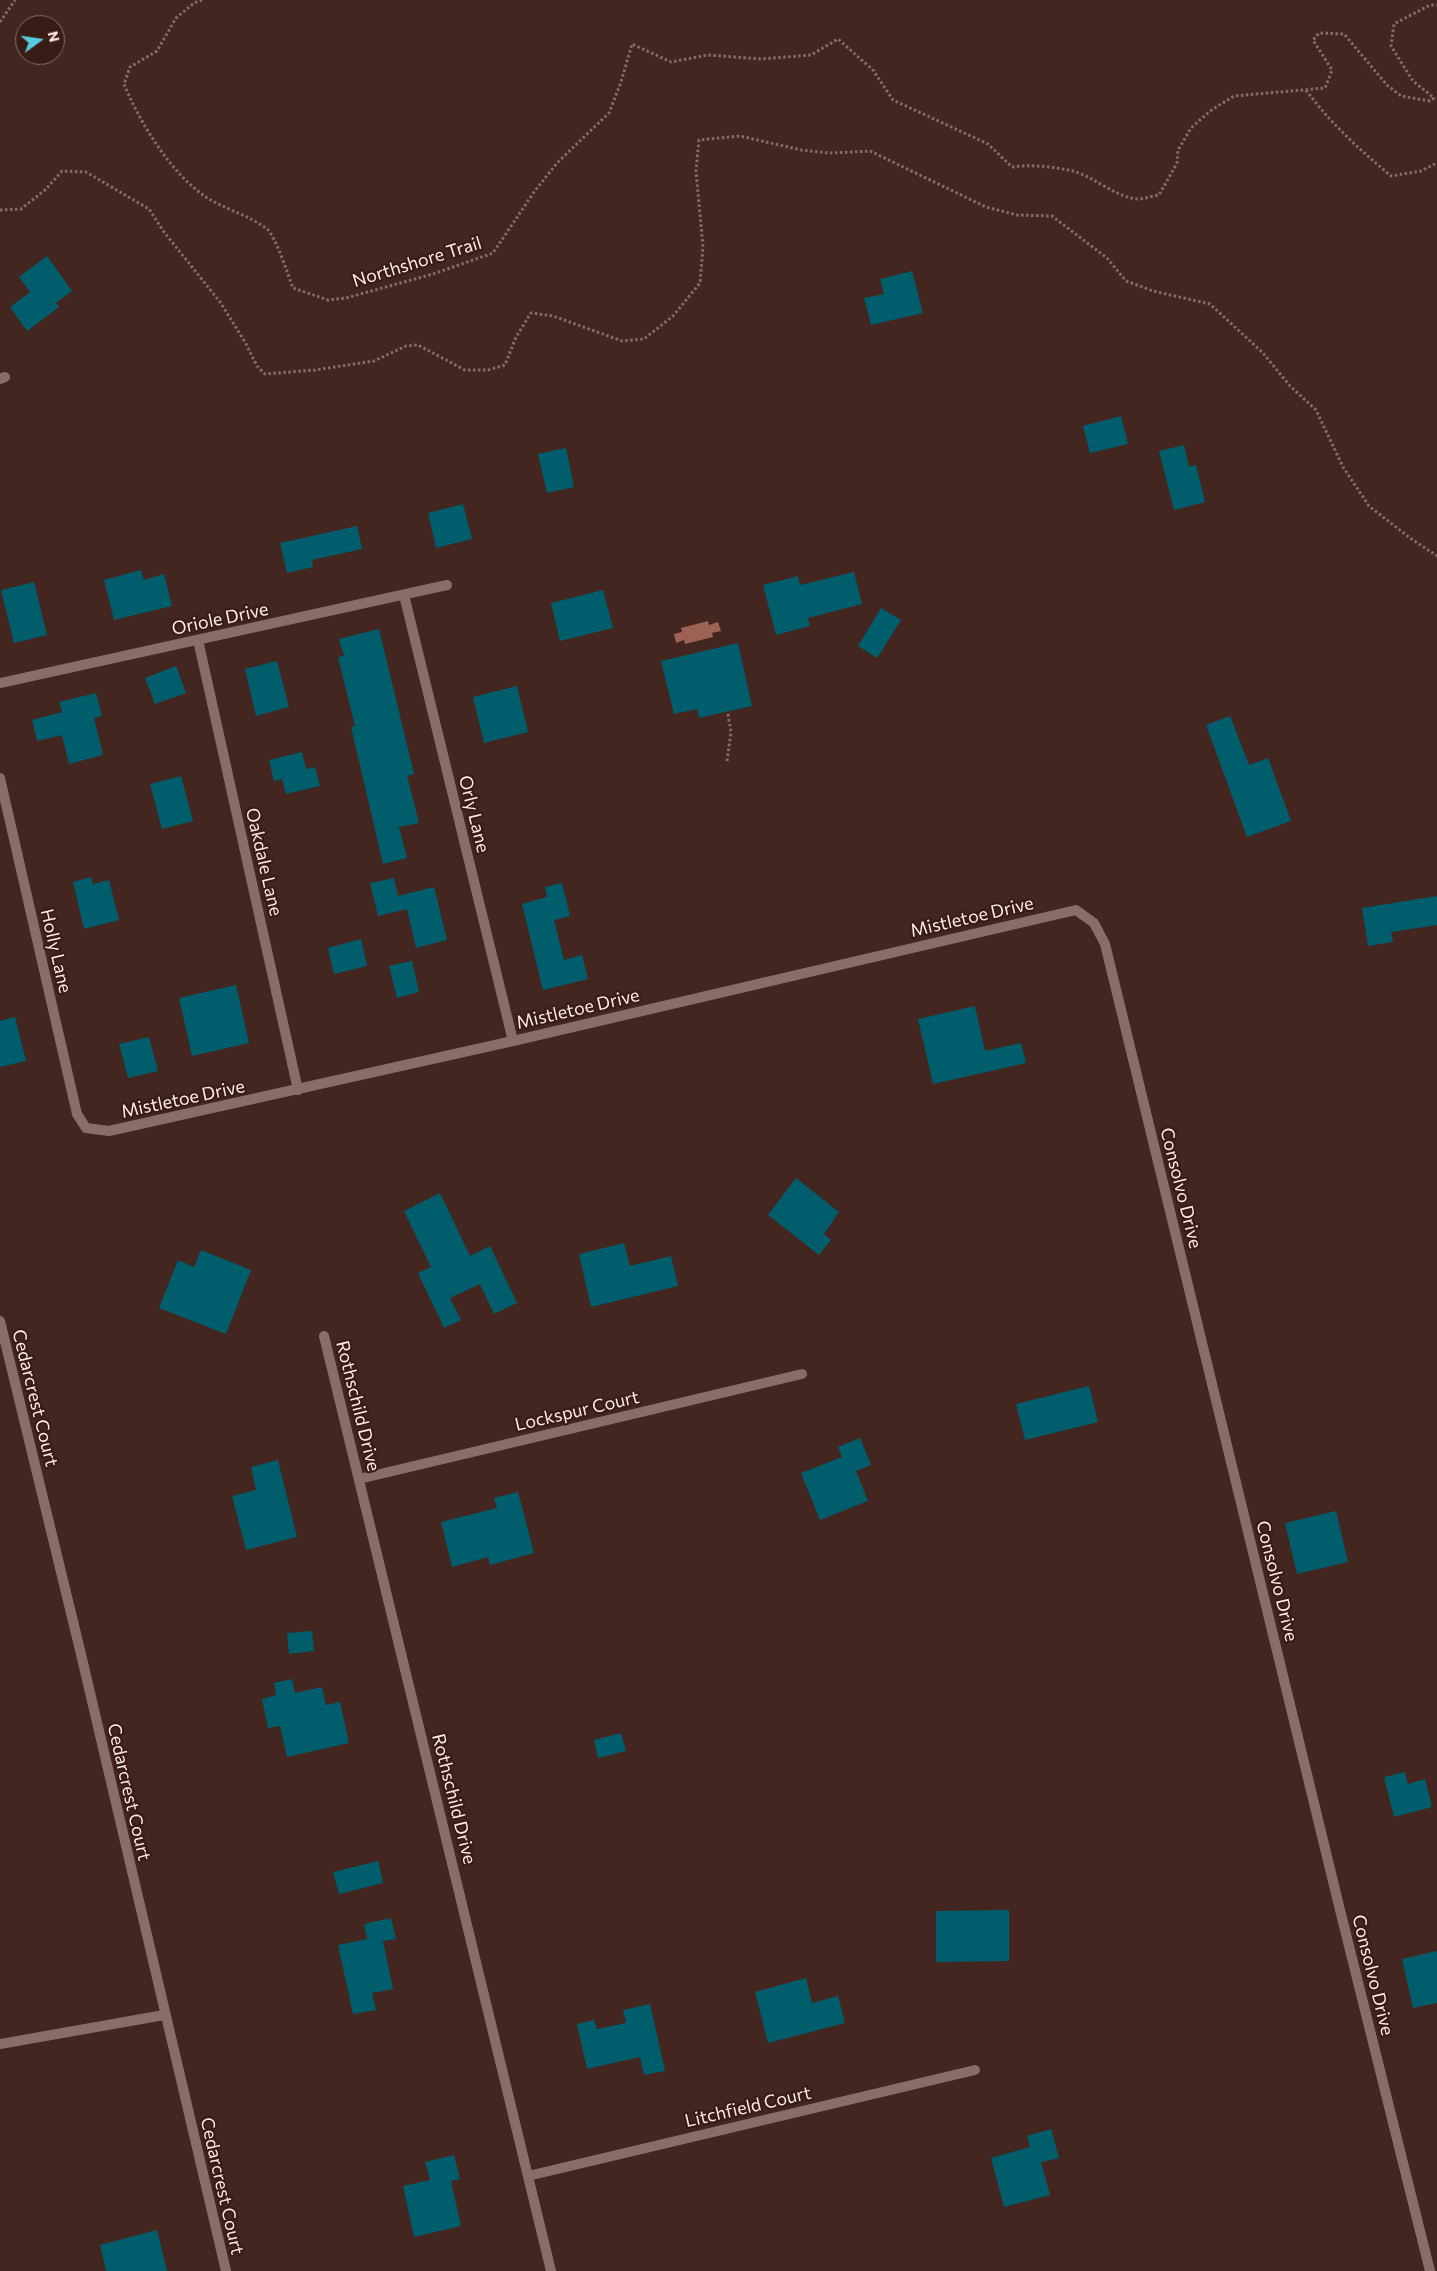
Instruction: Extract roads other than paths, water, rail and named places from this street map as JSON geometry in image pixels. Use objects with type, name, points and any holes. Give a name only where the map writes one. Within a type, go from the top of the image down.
[{"type":"street","name":"Oriole Drive","points":[[0,683],[447,585]]},
{"type":"street","name":"Orly Lane","points":[[404,595],[512,1041]]},
{"type":"street","name":"Oakdale Lane","points":[[198,640],[298,1090]]},
{"type":"street","name":"Holly Lane","points":[[0,778],[77,1114],[86,1128]]},
{"type":"street","name":"Mistletoe Drive","points":[[86,1128],[109,1132],[1076,910]]},
{"type":"street","name":"Consolvo Drive","points":[[1076,910],[1094,923],[1106,944],[1340,1910],[1430,2271]]},
{"type":"street","name":"Cedarcrest Court","points":[[0,1321],[80,1650],[164,2015],[226,2271]]},
{"type":"street","name":"Rothschild Drive","points":[[324,1336],[551,2271]]},
{"type":"street","name":"Lockspur Court","points":[[360,1479],[802,1374]]},
{"type":"street","points":[[0,2044],[164,2015]]},
{"type":"street","name":"Litchfield Court","points":[[528,2176],[975,2070]]}]
